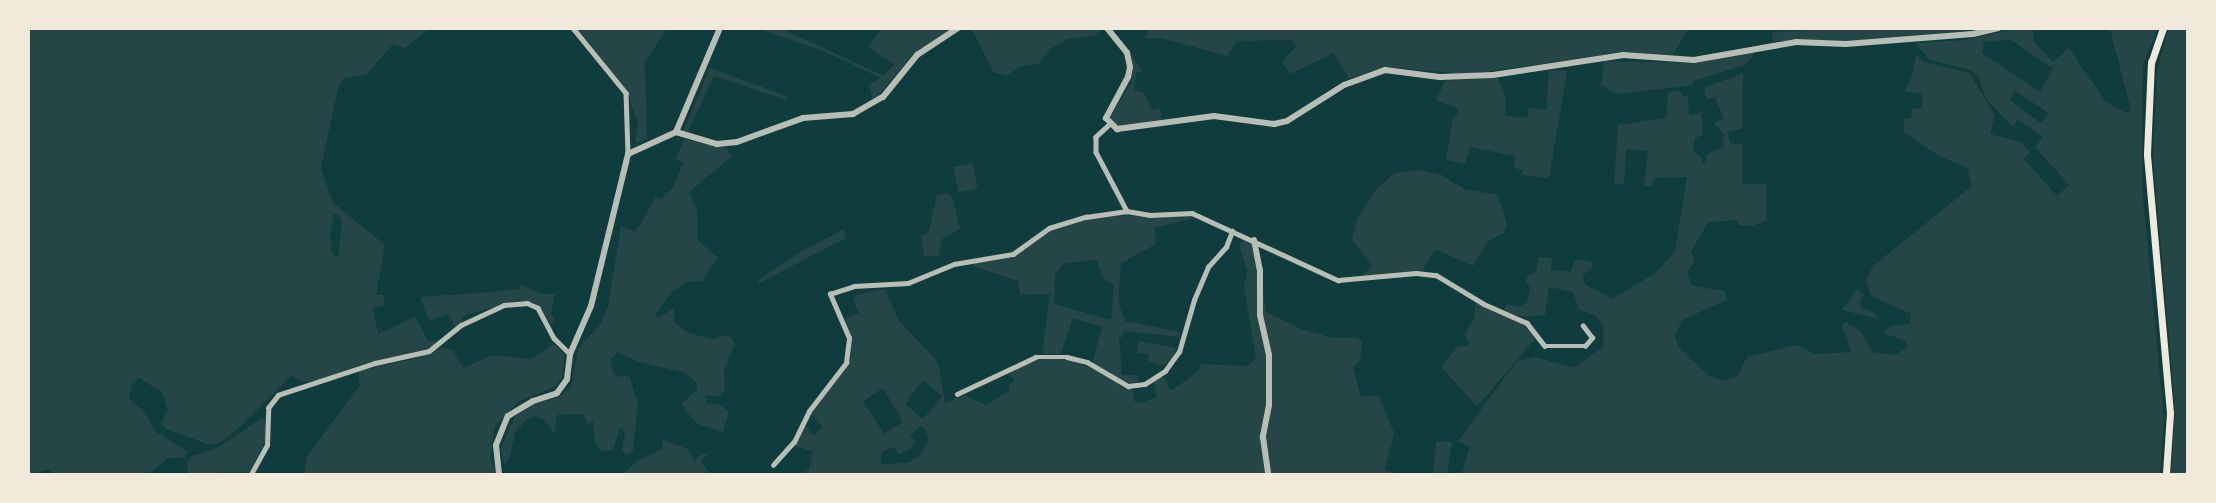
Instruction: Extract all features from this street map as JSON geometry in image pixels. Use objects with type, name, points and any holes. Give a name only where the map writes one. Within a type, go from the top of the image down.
[{"type":"main road","points":[[2163,28],[2151,62],[2147,155],[2170,413],[2166,474]]},
{"type":"street","points":[[499,474],[495,454],[501,427],[508,416],[523,406],[557,393],[567,379],[570,354],[591,306],[628,154],[626,93],[573,28]]},
{"type":"street","points":[[676,132],[720,28]]},
{"type":"street","points":[[628,154],[676,132],[717,144],[736,142],[803,118],[853,114],[883,98],[917,56],[958,28]]},
{"type":"street","points":[[1107,28],[1127,53],[1130,67],[1106,118],[1109,125]]},
{"type":"street","points":[[1109,125],[1130,129],[1214,116],[1274,124],[1287,122],[1344,85],[1385,70],[1440,76],[1493,75],[1623,55],[1694,60],[1796,42],[1846,44],[1973,34],[1998,28]]},
{"type":"street","points":[[1109,125],[1096,137],[1095,152],[1127,211]]},
{"type":"street","points":[[773,465],[794,442],[809,411],[846,363],[849,338],[830,294],[854,286],[908,283],[954,264],[1013,254],[1056,224],[1127,211],[1150,215],[1192,213],[1338,280],[1416,273],[1436,275],[1484,304],[1527,323],[1545,346],[1585,346],[1592,338],[1583,326]]},
{"type":"street","points":[[957,394],[1036,357],[1067,357],[1087,362],[1128,386],[1145,384],[1165,371],[1179,352],[1194,300],[1208,267],[1226,247],[1233,231]]},
{"type":"street","points":[[1254,240],[1260,270],[1260,315],[1269,355],[1269,405],[1263,437],[1268,474]]},
{"type":"street","points":[[251,474],[267,444],[268,408],[278,395],[375,363],[429,351],[461,325],[504,305],[527,303],[538,308],[554,338],[570,354]]},
{"type":"shaded area","points":[[1151,28],[1688,29],[1672,57],[1627,52],[1468,74],[1386,67],[1349,78],[1334,53],[1290,74],[1282,62],[1296,46],[1290,40],[1236,41],[1228,56],[1160,38],[1144,38]]},
{"type":"shaded area","points":[[1857,28],[1961,28],[1961,32],[1849,41],[1773,41],[1772,32]]},
{"type":"shaded area","points":[[28,29],[428,29],[405,48],[393,44],[366,75],[344,78],[338,88],[321,168],[333,203],[385,245],[376,295],[383,295],[385,305],[373,308],[378,334],[415,317],[429,342],[439,341],[429,349],[362,364],[320,380],[302,382],[292,375],[241,426],[221,442],[210,445],[166,429],[161,424],[167,409],[162,392],[139,378],[132,383],[129,398],[146,414],[155,431],[188,452],[183,458],[168,458],[151,472],[142,474],[52,474],[50,469],[29,474]],"holes":[[[334,214],[340,216],[342,222],[338,258],[332,253],[330,233]]]},
{"type":"shaded area","points":[[576,29],[666,29],[645,63],[647,139],[635,144],[638,123],[626,89]]},
{"type":"shaded area","points":[[760,29],[782,29],[884,76],[894,64],[868,47],[882,29],[953,29],[914,53],[873,102],[869,84],[881,78],[826,52]]},
{"type":"shaded area","points":[[972,29],[1101,29],[1096,35],[1067,39],[1052,48],[1038,64],[1020,66],[1007,76],[993,72]]},
{"type":"shaded area","points":[[2014,29],[2033,29],[2034,42],[2053,62],[2069,48],[2105,101],[2126,113],[2131,110],[2110,29],[2157,29],[2143,65],[2142,186],[2164,420],[2160,474],[1462,474],[1470,446],[1457,442],[1517,361],[1536,357],[1574,368],[1603,347],[1603,326],[1595,315],[1579,310],[1573,292],[1549,287],[1545,315],[1525,317],[1504,312],[1506,304],[1521,307],[1527,301],[1531,285],[1526,284],[1527,276],[1536,272],[1539,257],[1552,258],[1551,270],[1571,272],[1575,259],[1591,261],[1593,267],[1583,275],[1585,284],[1612,299],[1657,272],[1675,251],[1687,177],[1654,178],[1652,187],[1644,186],[1648,151],[1626,149],[1624,184],[1614,184],[1618,125],[1666,118],[1668,92],[1681,91],[1682,96],[1688,97],[1689,116],[1701,112],[1703,135],[1695,138],[1693,152],[1700,155],[1703,164],[1707,162],[1706,155],[1724,147],[1722,140],[1725,135],[1714,123],[1724,119],[1715,97],[1706,100],[1704,87],[1743,74],[1742,129],[1727,132],[1731,145],[1741,143],[1743,146],[1742,184],[1766,184],[1766,221],[1751,226],[1739,225],[1737,220],[1708,222],[1691,252],[1695,262],[1687,272],[1692,286],[1725,291],[1727,300],[1682,320],[1675,336],[1678,346],[1708,375],[1723,381],[1737,377],[1747,357],[1797,345],[1814,354],[1851,352],[1842,325],[1846,322],[1861,331],[1872,352],[1894,355],[1906,349],[1906,341],[1883,333],[1891,326],[1910,324],[1911,314],[1871,296],[1866,281],[1873,266],[1972,186],[1967,168],[1939,156],[1904,132],[1904,118],[1911,118],[1912,109],[1922,108],[1923,93],[1905,92],[1913,73],[1916,54],[1924,62],[1969,73],[1995,115],[1990,134],[2021,142],[2030,152],[2024,159],[2057,196],[2069,185],[2035,147],[2043,137],[2017,119],[2014,128],[1986,99],[1978,76],[1971,70],[1930,60],[1917,43],[1964,40]],"holes":[[[2010,39],[2053,69],[2040,92],[1982,53],[1984,42]],[[2015,91],[2049,113],[2041,123],[2010,100]]]},
{"type":"shaded area","points":[[2168,29],[2188,29],[2187,474],[2171,474],[2175,405],[2153,156],[2157,72]]},
{"type":"shaded area","points":[[1753,50],[1754,55],[1745,65],[1693,81],[1693,85],[1617,94],[1601,85],[1604,61],[1686,63]]},
{"type":"shaded area","points":[[1129,52],[1143,72],[1137,72],[1134,90],[1144,93],[1152,110],[1160,108],[1162,121],[1119,127],[1110,118],[1132,81]]},
{"type":"shaded area","points":[[710,68],[787,96],[787,100],[714,76],[687,133],[683,132]]},
{"type":"shaded area","points":[[1549,71],[1567,71],[1549,178],[1522,175],[1522,170],[1514,168],[1515,156],[1470,147],[1465,164],[1446,160],[1453,117],[1457,116],[1458,108],[1436,100],[1445,81],[1498,77],[1506,100],[1505,116],[1527,118],[1529,108],[1546,110]]},
{"type":"shaded area","points":[[684,139],[727,148],[731,157],[689,192],[697,211],[698,240],[718,258],[702,281],[686,282],[672,292],[655,315],[658,318],[674,308],[675,322],[684,331],[713,340],[722,335],[731,337],[735,344],[724,371],[725,390],[720,397],[705,395],[706,403],[721,405],[729,412],[723,432],[698,424],[684,409],[682,403],[697,390],[697,383],[683,372],[638,362],[618,352],[611,359],[611,366],[616,377],[629,375],[638,404],[633,451],[627,455],[622,452],[625,431],[620,427],[613,450],[602,451],[595,443],[593,421],[588,424],[583,414],[557,415],[554,434],[546,421],[535,416],[526,420],[515,433],[509,460],[504,464],[501,448],[515,416],[535,403],[558,398],[571,388],[578,349],[601,323],[608,306],[621,226],[636,232],[656,196],[661,199],[673,188],[683,163],[676,159]]},
{"type":"shaded area","points":[[973,163],[978,189],[958,192],[953,167]]},
{"type":"shaded area","points":[[1418,170],[1442,175],[1464,189],[1498,195],[1507,224],[1504,233],[1488,241],[1473,266],[1435,249],[1423,270],[1358,280],[1372,266],[1352,240],[1357,219],[1376,189],[1395,173]]},
{"type":"shaded area","points":[[947,193],[953,199],[960,229],[942,239],[938,256],[924,257],[921,237],[929,231],[937,195]]},
{"type":"shaded area","points":[[1190,215],[1197,217],[1154,228],[1156,244],[1121,263],[1118,302],[1125,321],[1180,332],[1179,337],[1124,331],[1123,337],[1119,337],[1122,375],[1138,375],[1138,384],[1123,382],[1092,364],[1102,327],[1073,318],[1061,354],[1042,354],[1050,294],[1020,295],[1018,281],[973,266],[973,262],[1014,256],[1055,227],[1097,216]],"holes":[[[1097,260],[1102,277],[1114,285],[1111,320],[1054,304],[1055,275],[1065,263]]]},
{"type":"shaded area","points":[[844,229],[846,238],[759,283],[757,281],[800,252]]},
{"type":"shaded area","points":[[1244,240],[1250,241],[1260,269],[1266,312],[1301,329],[1333,338],[1357,338],[1362,342],[1360,361],[1353,367],[1361,397],[1379,395],[1394,433],[1385,470],[1397,474],[798,474],[809,470],[813,451],[794,446],[805,425],[814,436],[823,427],[811,414],[852,355],[845,319],[859,313],[853,300],[856,295],[885,289],[899,321],[938,362],[945,403],[965,395],[985,405],[1010,391],[1008,386],[1014,381],[1009,372],[1042,358],[1067,359],[1094,369],[1133,391],[1135,402],[1140,403],[1157,397],[1153,381],[1162,375],[1171,391],[1199,371],[1200,364],[1248,366],[1256,358],[1244,287],[1247,271],[1239,245]],"holes":[[[923,380],[942,396],[923,419],[905,404]],[[883,388],[903,422],[884,434],[863,401]],[[922,425],[929,438],[919,457],[908,463],[881,464],[881,452],[895,447],[898,454],[907,451],[916,442],[910,435]]]},
{"type":"shaded area","points":[[521,285],[543,294],[555,294],[551,312],[555,322],[551,324],[535,303],[519,300],[462,316],[463,321],[455,327],[448,314],[429,321],[420,297],[520,289]]},
{"type":"shaded area","points":[[1857,289],[1864,294],[1860,301],[1862,308],[1874,312],[1878,319],[1842,310]]},
{"type":"shaded area","points":[[1476,302],[1519,321],[1536,338],[1477,406],[1441,367],[1457,347],[1469,345],[1465,334],[1474,319]]},
{"type":"shaded area","points":[[1139,341],[1176,348],[1172,359],[1163,366],[1149,361],[1149,354],[1137,353]]},
{"type":"shaded area","points":[[554,344],[565,355],[562,378],[554,387],[519,401],[495,426],[490,455],[496,474],[304,474],[307,457],[360,385],[358,371],[413,359],[441,348],[451,349],[464,368],[492,355],[531,359]]},
{"type":"shaded area","points":[[262,418],[267,425],[265,442],[249,472],[188,474],[187,463],[192,456],[216,449]]},
{"type":"shaded area","points":[[663,440],[688,449],[695,461],[703,453],[707,455],[701,460],[711,474],[622,474],[639,460],[662,449]]},
{"type":"shaded area","points":[[1436,441],[1452,442],[1447,474],[1433,474]]}]
